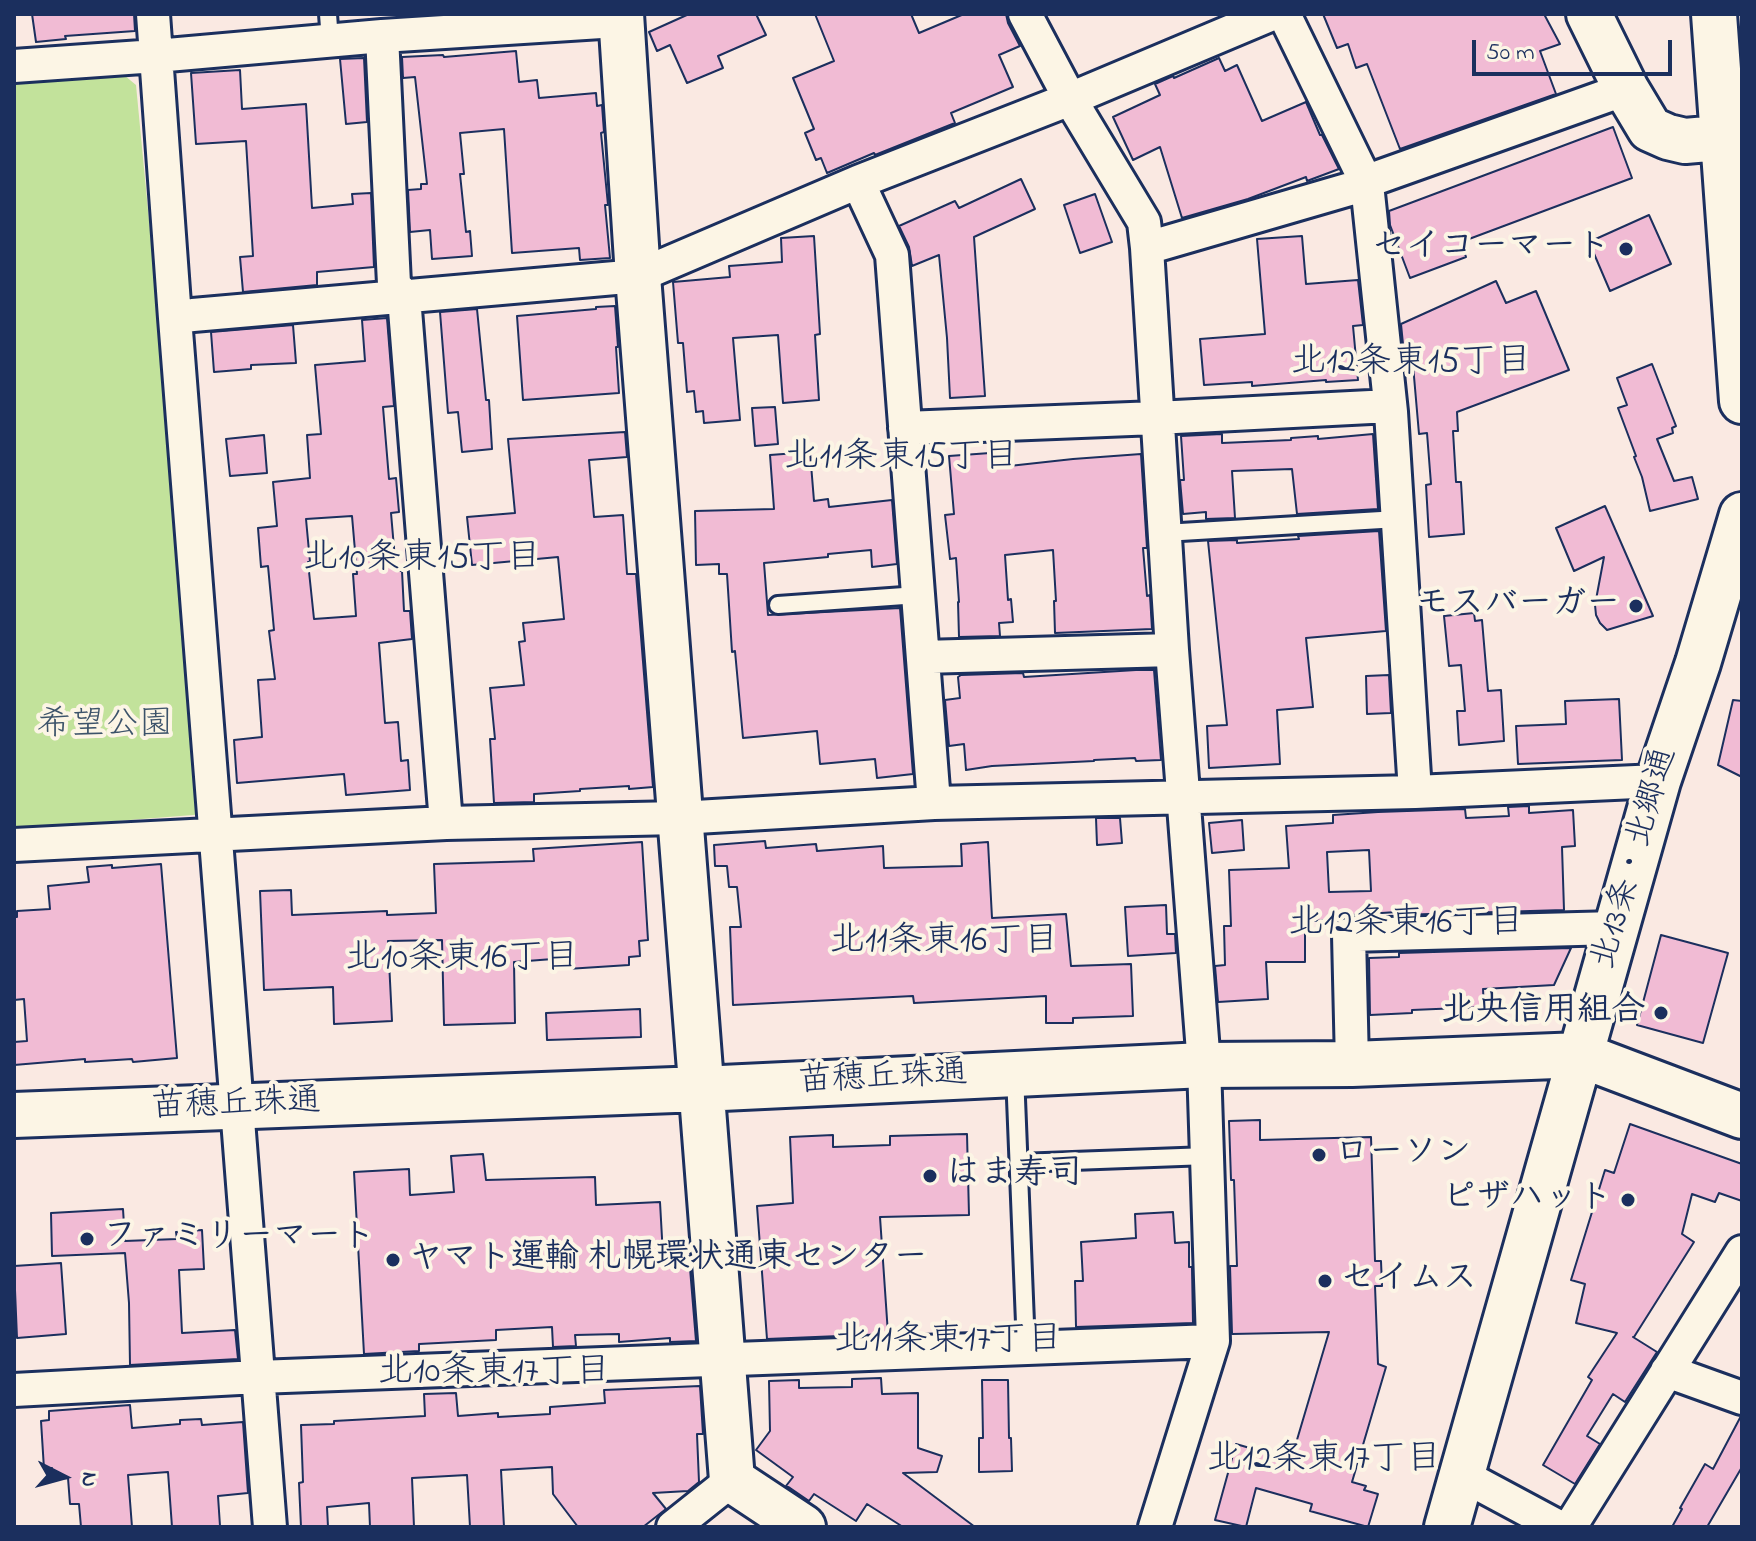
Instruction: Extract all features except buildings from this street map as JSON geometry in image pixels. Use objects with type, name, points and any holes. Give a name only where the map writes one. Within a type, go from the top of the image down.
[{"type":"street","points":[[153,14],[270,1527]]},
{"type":"street","points":[[14,66],[156,56],[329,28],[382,36],[601,22],[621,14],[679,818],[732,1480]]},
{"type":"street","points":[[1025,14],[1070,99],[1144,222],[1147,248],[1172,650],[1204,1065],[1213,1341],[1155,1527]]},
{"type":"street","points":[[175,318],[638,276],[858,182],[1070,99],[1272,14]]},
{"type":"street","points":[[1284,14],[1367,184],[1390,406],[1415,792]]},
{"type":"street","points":[[1589,14],[1626,89],[1650,129],[1685,141],[1732,137]]},
{"type":"street","points":[[1714,14],[1732,137],[1742,401]]},
{"type":"street","points":[[382,36],[394,284],[404,297],[446,823]]},
{"type":"street","points":[[1147,248],[1367,184],[1376,178],[1626,89]]},
{"type":"street","points":[[858,182],[892,255],[934,803]]},
{"type":"street","points":[[905,428],[1390,406]]},
{"type":"street","name":"北13条・北郷通","points":[[1447,1527],[1658,781],[1698,663],[1742,515]]},
{"type":"street","points":[[923,657],[1172,650]]},
{"type":"street","points":[[14,845],[446,823],[679,818],[934,803],[1415,792],[1658,781]]},
{"type":"street","points":[[1352,1064],[1349,935],[1616,928]]},
{"type":"street","name":"苗穂丘珠通","points":[[14,1115],[701,1089],[1204,1065],[1352,1064],[1581,1055],[1742,1116]]},
{"type":"street","points":[[1570,1527],[1742,1252]]},
{"type":"street","points":[[14,1390],[258,1377],[1213,1341]]},
{"type":"street","points":[[1667,1371],[1742,1398]]},
{"type":"street","points":[[1462,1475],[1559,1527]]},
{"type":"street","points":[[673,1527],[732,1480]]},
{"type":"street","points":[[732,1480],[803,1527]]},
{"type":"lane","points":[[1164,533],[1398,519]]},
{"type":"lane","points":[[778,605],[918,595]]},
{"type":"lane","points":[[1015,1073],[1026,1348]]},
{"type":"lane","points":[[1018,1163],[1208,1156]]},
{"type":"green space","name":"希望公園","points":[[124,75],[136,85],[206,814],[14,829],[14,84]]},
{"type":"place","name":"セイコーマート","points":[[1626,249]]},
{"type":"place","name":"モスバーガー","points":[[1636,606]]},
{"type":"place","name":"北央信用組合","points":[[1661,1013]]},
{"type":"place","name":"ローソン","points":[[1319,1155]]},
{"type":"place","name":"はま寿司","points":[[930,1176]]},
{"type":"place","name":"ピザハット","points":[[1628,1200]]},
{"type":"place","name":"ファミリーマート","points":[[87,1239]]},
{"type":"place","name":"ヤマト運輸 札幌環状通東センター","points":[[393,1260]]},
{"type":"place","name":"セイムス","points":[[1325,1281]]},
{"type":"district","name":"北12条東15丁目","points":[[1411,365]]},
{"type":"district","name":"北11条東15丁目","points":[[901,460]]},
{"type":"district","name":"北10条東15丁目","points":[[422,561]]},
{"type":"district","name":"北12条東16丁目","points":[[1406,926]]},
{"type":"district","name":"北11条東16丁目","points":[[944,944]]},
{"type":"district","name":"北10条東16丁目","points":[[462,961]]},
{"type":"district","name":"北11条東17丁目","points":[[948,1343]]},
{"type":"district","name":"北10条東17丁目","points":[[494,1375]]},
{"type":"district","name":"北12条東17丁目","points":[[1324,1462]]}]
